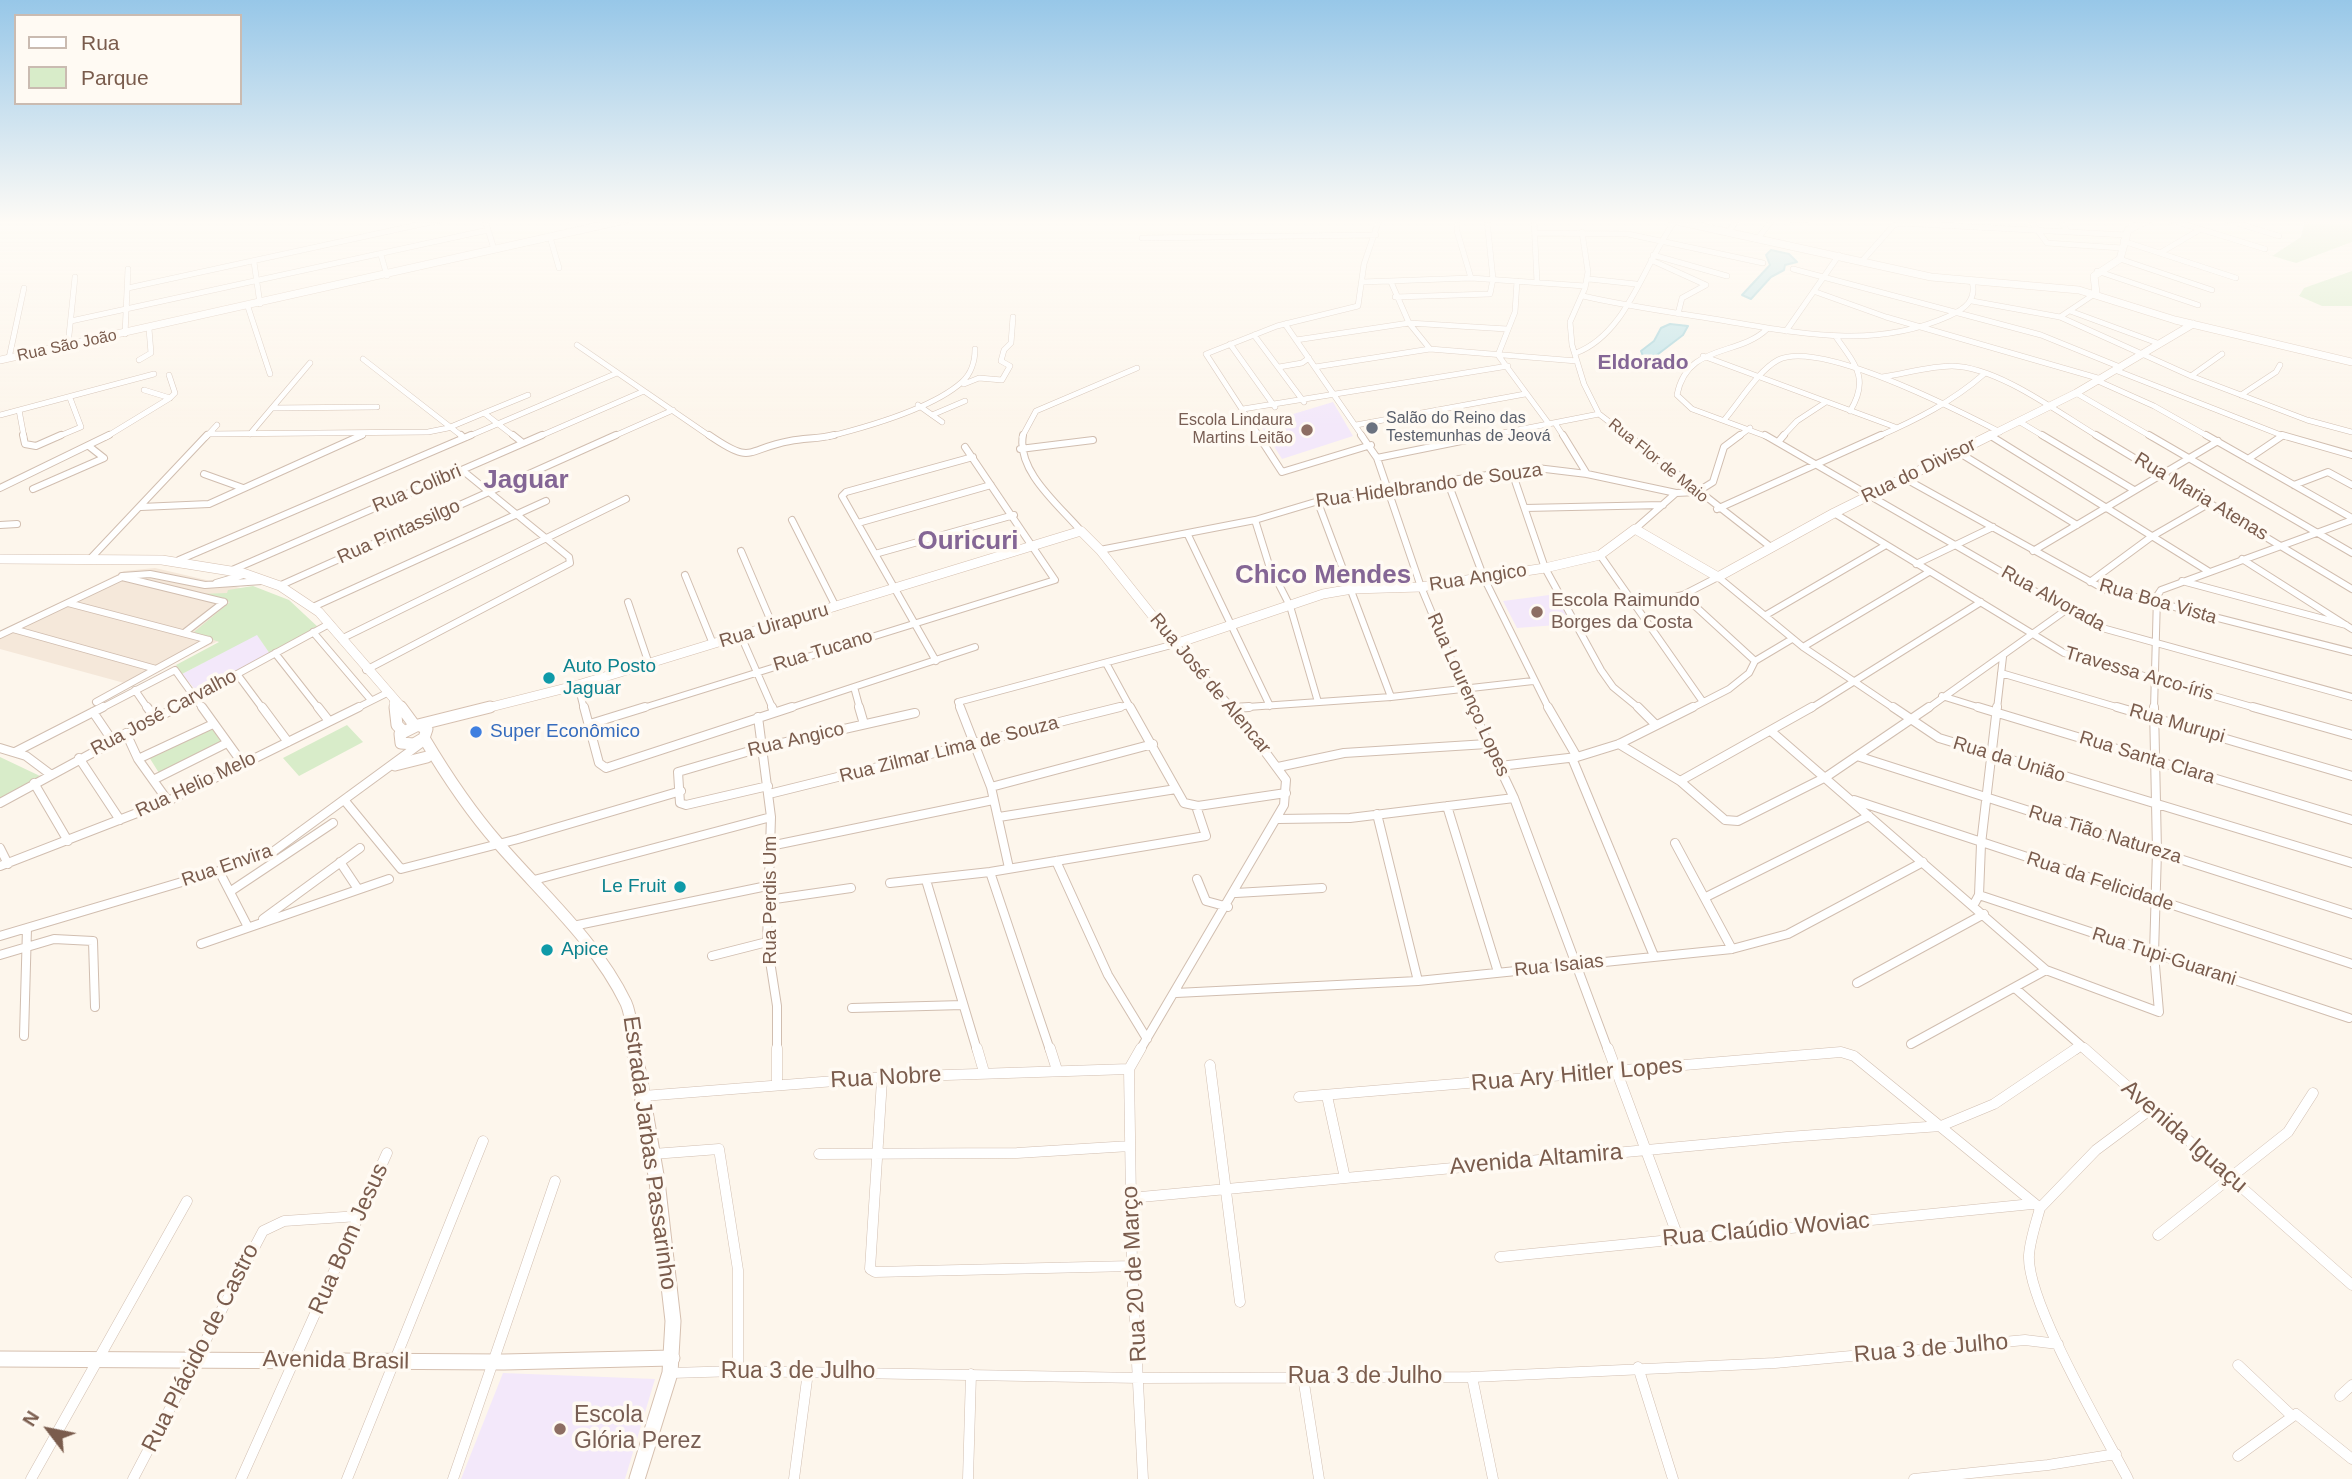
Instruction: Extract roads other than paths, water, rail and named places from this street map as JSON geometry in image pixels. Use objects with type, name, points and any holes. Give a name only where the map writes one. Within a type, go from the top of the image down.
[{"type":"street","points":[[9,358],[24,289]]},
{"type":"street","points":[[68,345],[74,289]]},
{"type":"street","points":[[125,334],[128,289]]},
{"type":"street","points":[[71,321],[225,289]]},
{"type":"street","points":[[259,289],[260,304]]},
{"type":"street","name":"Rua São João","points":[[0,360],[328,289]]},
{"type":"street","points":[[1362,289],[1361,301],[1353,309],[1285,324],[1210,351],[1207,356],[1282,472],[1371,445]]},
{"type":"street","points":[[1393,289],[1409,323],[1430,349]]},
{"type":"street","points":[[1395,297],[1485,295],[1490,294],[1491,289]]},
{"type":"street","points":[[1497,355],[1515,312],[1516,289]]},
{"type":"street","name":"Rua Flor de Maio","points":[[1584,289],[1573,311],[1569,327],[1577,361],[1599,414],[1717,509],[1772,548]]},
{"type":"street","points":[[1576,353],[1608,334],[1620,321],[1634,289]]},
{"type":"street","points":[[1678,314],[1682,298],[1699,289]]},
{"type":"street","points":[[1786,331],[1798,310],[1818,289]]},
{"type":"street","points":[[1871,289],[2045,336],[2118,369],[2283,436],[2352,455]]},
{"type":"street","points":[[1972,289],[1972,301]]},
{"type":"street","points":[[2070,289],[2096,293],[2193,324],[2352,362]]},
{"type":"street","points":[[2096,289],[2096,293]]},
{"type":"street","points":[[2151,289],[2198,305]]},
{"type":"street","points":[[1816,292],[1925,329],[2099,380],[2218,441],[2352,519]]},
{"type":"street","points":[[2060,317],[2096,293]]},
{"type":"street","points":[[1583,296],[1628,307],[1767,329],[1836,337],[1882,338],[1925,329],[1958,312],[1972,301],[2060,317],[2192,376],[2307,421],[2352,432]]},
{"type":"street","points":[[247,307],[271,374]]},
{"type":"street","points":[[2070,310],[2160,345]]},
{"type":"street","points":[[577,345],[733,452],[752,456],[787,441],[812,441],[843,432],[941,397],[960,385],[979,378],[1002,380],[1010,366],[1001,361],[1004,349],[1011,343],[1013,317]]},
{"type":"street","points":[[1296,340],[1409,323],[1507,329]]},
{"type":"street","name":"Rua Lourenço Lopes","points":[[1285,324],[1371,445],[1377,458],[1421,587],[1487,744],[1514,798],[1618,1071],[1643,1150],[1678,1237]]},
{"type":"street","name":"Rua do Divisor","points":[[1639,606],[1682,595],[1718,577],[1834,513],[2077,393],[2193,324]]},
{"type":"street","points":[[139,360],[151,353],[149,329]]},
{"type":"street","points":[[1703,356],[1755,338],[1767,329]]},
{"type":"street","points":[[1254,335],[1303,401]]},
{"type":"street","points":[[1836,337],[1859,370],[1861,390],[1850,411]]},
{"type":"street","points":[[1230,344],[1274,406]]},
{"type":"street","points":[[960,385],[974,366],[975,349]]},
{"type":"street","points":[[1315,367],[1430,349],[1577,361]]},
{"type":"street","points":[[2192,376],[2222,354]]},
{"type":"street","points":[[1497,355],[1508,366],[1525,394],[1552,423],[1587,474]]},
{"type":"street","points":[[1703,356],[1758,379],[1895,427]]},
{"type":"street","name":"Rua Alvorada","points":[[1703,356],[1684,377],[1676,393],[1677,398],[1692,409],[1750,428],[1778,442],[2100,628],[2352,697]]},
{"type":"street","points":[[1725,419],[1758,379],[1758,374],[1788,356],[1817,360],[1882,377],[2000,432]]},
{"type":"street","points":[[363,359],[464,438]]},
{"type":"street","points":[[1279,367],[1302,363],[1308,359]]},
{"type":"street","points":[[250,434],[310,363]]},
{"type":"street","points":[[2241,395],[2276,372],[2280,365]]},
{"type":"street","points":[[1244,411],[1508,366]]},
{"type":"street","name":"Rua Maria Atenas","points":[[1882,377],[1945,366],[1984,374],[2021,390],[2352,589]]},
{"type":"street","points":[[1093,440],[1020,449],[1024,429],[1036,411],[1137,368]]},
{"type":"street","points":[[179,559],[617,373]]},
{"type":"street","points":[[0,415],[155,374]]},
{"type":"street","points":[[1717,509],[1944,405],[1984,374]]},
{"type":"street","points":[[0,488],[90,447],[170,398],[175,393],[169,375]]},
{"type":"street","points":[[144,390],[170,398]]},
{"type":"street","name":"Rua Colibri","points":[[229,571],[644,391]]},
{"type":"street","points":[[2077,393],[2352,553]]},
{"type":"street","points":[[1356,425],[1525,394]]},
{"type":"street","points":[[208,434],[365,434],[448,428],[528,395]]},
{"type":"street","points":[[19,410],[25,444],[36,446],[81,427],[70,398]]},
{"type":"street","points":[[932,415],[965,401]]},
{"type":"street","points":[[1778,442],[1797,421],[1826,402]]},
{"type":"street","points":[[918,405],[942,422]]},
{"type":"street","points":[[272,408],[377,407]]},
{"type":"street","name":"Rua Pintassilgo","points":[[279,586],[673,410]]},
{"type":"street","points":[[484,413],[523,443]]},
{"type":"street","points":[[1377,458],[1599,414]]},
{"type":"street","points":[[2020,422],[2134,490]]},
{"type":"street","points":[[90,559],[217,425]]},
{"type":"street","points":[[1676,493],[1697,492],[1713,482],[1724,447],[1750,428]]},
{"type":"street","points":[[141,506],[200,507],[365,434]]},
{"type":"street","points":[[1991,436],[2208,571]]},
{"type":"street","points":[[2248,459],[2283,436]]},
{"type":"street","points":[[2033,551],[2218,441]]},
{"type":"street","points":[[33,489],[104,458],[104,455],[90,447]]},
{"type":"street","points":[[965,447],[990,485],[1038,545]]},
{"type":"street","name":"Rua José de Alencar","points":[[1020,449],[1032,474],[1080,531],[1100,550],[1175,644],[1233,708],[1278,767],[1286,780],[1286,793]]},
{"type":"street","points":[[1958,452],[2077,525]]},
{"type":"street","points":[[936,661],[912,623],[842,494],[973,457]]},
{"type":"street","name":"Rua Hidelbrando de Souza","points":[[1100,550],[1255,520],[1317,500],[1537,468],[1587,474],[1676,493]]},
{"type":"street","points":[[366,670],[558,572],[570,563],[569,557],[462,470]]},
{"type":"street","points":[[1512,472],[1545,568],[1613,687],[1628,697],[1656,725]]},
{"type":"street","points":[[2294,485],[2328,472],[2352,485]]},
{"type":"street","points":[[204,474],[243,488]]},
{"type":"street","name":"Rua Boa Vista","points":[[1904,478],[2112,592],[2352,652]]},
{"type":"street","points":[[1448,483],[1484,578],[1533,681],[1575,758],[1654,956]]},
{"type":"street","points":[[858,523],[990,485]]},
{"type":"street","name":"Rua Angico","points":[[974,743],[958,702],[1175,644],[1322,594],[1352,589],[1421,587],[1545,568],[1600,555],[1635,530],[1676,493]]},
{"type":"street","points":[[341,639],[626,499]]},
{"type":"street","points":[[1317,500],[1391,697]]},
{"type":"street","points":[[313,607],[546,501]]},
{"type":"street","points":[[2090,582],[2151,537],[2210,503]]},
{"type":"street","points":[[1525,508],[1663,505]]},
{"type":"street","name":"Travessa Arco-íris","points":[[1834,513],[2064,653],[2352,735]]},
{"type":"street","points":[[875,554],[1014,515]]},
{"type":"street","points":[[1772,732],[2046,970],[2161,1011],[2154,954],[2158,900],[2153,760],[2155,602],[2161,590],[2181,581],[2352,519]]},
{"type":"street","points":[[792,520],[836,607]]},
{"type":"street","points":[[1255,520],[1269,565],[1290,606],[1318,702]]},
{"type":"street","points":[[0,524],[17,524]]},
{"type":"street","points":[[1916,564],[1993,527]]},
{"type":"street","name":"Rua da União","points":[[1635,530],[1718,577],[1803,647],[1939,738],[2352,863]]},
{"type":"street","name":"Rua Uirapuru","points":[[403,731],[578,685],[1080,531]]},
{"type":"street","points":[[1188,535],[1270,706]]},
{"type":"street","name":"Rua Tucano","points":[[590,724],[1055,580],[1038,545]]},
{"type":"street","points":[[1766,615],[1886,545]]},
{"type":"street","points":[[741,551],[773,626]]},
{"type":"street","points":[[1600,555],[1639,606],[1703,702]]},
{"type":"street","points":[[0,559],[179,559],[279,586],[313,607],[416,726]]},
{"type":"street","points":[[2242,559],[2349,627]]},
{"type":"street","points":[[0,635],[122,577],[145,572],[195,584],[265,581]]},
{"type":"street","points":[[1803,647],[1929,572]]},
{"type":"street","points":[[212,584],[243,575]]},
{"type":"street","points":[[685,575],[713,644]]},
{"type":"street","points":[[122,577],[224,602],[184,633]]},
{"type":"street","points":[[2181,581],[2349,627]]},
{"type":"street","points":[[1682,595],[1755,661]]},
{"type":"street","points":[[628,602],[649,663]]},
{"type":"street","points":[[67,603],[209,640],[96,702]]},
{"type":"street","points":[[1680,781],[1772,732],[1981,603]]},
{"type":"street","points":[[1619,744],[1680,781],[1704,805],[1731,823],[1826,777],[2003,657],[2066,610]]},
{"type":"street","name":"Rua José Carvalho","points":[[0,803],[329,624]]},
{"type":"street","points":[[12,629],[156,669]]},
{"type":"street","points":[[313,632],[371,700]]},
{"type":"street","points":[[741,636],[774,712]]},
{"type":"street","points":[[1500,766],[1575,758],[1619,744],[1729,689],[1749,673],[1755,661],[1793,639]]},
{"type":"street","points":[[578,685],[599,762],[606,768],[975,647]]},
{"type":"street","points":[[275,653],[329,721]]},
{"type":"street","points":[[1973,906],[1979,895],[1981,844],[2003,657]]},
{"type":"street","points":[[1106,663],[1184,803],[1196,806],[1286,793],[1278,819],[1236,893],[1129,1069]]},
{"type":"street","points":[[15,752],[175,670],[243,764]]},
{"type":"street","name":"Rua Murupi","points":[[2001,673],[2352,776]]},
{"type":"street","points":[[237,674],[288,742]]},
{"type":"street","points":[[1233,708],[1391,697],[1533,681]]},
{"type":"street","points":[[854,687],[864,724]]},
{"type":"street","points":[[135,690],[155,718]]},
{"type":"street","name":"Rua Helio Melo","points":[[4,865],[168,801],[387,693]]},
{"type":"street","name":"Rua Santa Clara","points":[[1942,696],[2352,820]]},
{"type":"street","points":[[394,703],[397,725],[403,731],[398,739],[409,746],[395,765]]},
{"type":"street","name":"Rua Zilmar Lima de Souza","points":[[681,791],[681,803],[694,805],[904,763],[1128,705]]},
{"type":"street","points":[[93,712],[112,740]]},
{"type":"street","name":"Rua Angico","points":[[681,791],[678,772],[760,748],[915,713]]},
{"type":"street","name":"Rua Uirapuru","points":[[409,746],[466,715]]},
{"type":"street","name":"Rua Perdis Um","points":[[758,717],[771,817],[767,942],[777,1006],[778,1084]]},
{"type":"street","points":[[138,759],[213,724]]},
{"type":"street","name":"Estrada Jarbas Passarinho","points":[[416,726],[425,727],[425,738],[433,760],[498,842],[572,926],[612,977],[627,1005],[652,1154],[669,1280],[671,1366],[637,1479]]},
{"type":"street","points":[[126,733],[138,759],[168,801]]},
{"type":"street","points":[[153,780],[227,743]]},
{"type":"street","points":[[974,743],[991,788],[1009,868]]},
{"type":"street","points":[[991,788],[1153,744]]},
{"type":"street","points":[[1278,767],[1344,753],[1487,744]]},
{"type":"street","name":"Estrada Jarbas Passarinho","points":[[409,746],[433,760]]},
{"type":"street","points":[[0,748],[38,762],[50,774]]},
{"type":"street","name":"Rua Tião Natureza","points":[[1857,756],[2352,914]]},
{"type":"street","points":[[79,758],[120,820]]},
{"type":"street","points":[[395,765],[413,758],[433,760]]},
{"type":"street","name":"Rua Envira","points":[[0,936],[219,871],[274,851],[395,765]]},
{"type":"street","points":[[34,783],[68,841]]},
{"type":"street","points":[[999,817],[1176,789]]},
{"type":"street","points":[[345,802],[401,869],[681,791]]},
{"type":"street","points":[[1278,819],[1350,818],[1514,798]]},
{"type":"street","name":"Rua da Felicidade","points":[[1849,798],[1981,844],[2352,964]]},
{"type":"street","points":[[769,846],[993,800]]},
{"type":"street","points":[[890,883],[990,872],[1206,836],[1196,806]]},
{"type":"street","points":[[1447,806],[1498,972]]},
{"type":"street","points":[[1377,814],[1418,981]]},
{"type":"street","points":[[1706,897],[1869,816]]},
{"type":"street","points":[[534,880],[771,817]]},
{"type":"street","points":[[231,891],[333,823]]},
{"type":"street","points":[[1675,844],[1732,949]]},
{"type":"street","points":[[0,848],[4,865]]},
{"type":"street","points":[[257,923],[360,848]]},
{"type":"street","points":[[1056,861],[1101,962],[1127,1012],[1147,1039]]},
{"type":"street","points":[[340,862],[358,889]]},
{"type":"street","name":"Rua Isaias","points":[[1176,993],[1418,981],[1732,949],[1788,934],[1923,862]]},
{"type":"street","points":[[219,871],[247,927]]},
{"type":"street","points":[[990,872],[1057,1070]]},
{"type":"street","points":[[201,944],[389,879]]},
{"type":"street","points":[[1198,879],[1206,901],[1228,907]]},
{"type":"street","points":[[926,880],[984,1072]]},
{"type":"street","points":[[572,926],[767,887]]},
{"type":"street","points":[[768,900],[851,888]]},
{"type":"street","points":[[1236,893],[1322,888]]},
{"type":"street","name":"Rua Tupi-Guarani","points":[[1979,895],[2349,1018]]},
{"type":"street","points":[[1857,983],[1984,914]]},
{"type":"street","points":[[24,1036],[27,928]]},
{"type":"street","points":[[0,955],[54,939],[93,941],[95,1007]]},
{"type":"street","points":[[712,956],[767,942]]},
{"type":"street","points":[[1911,1044],[2016,989],[2046,970]]},
{"type":"street","name":"Avenida Iguaçu","points":[[2016,989],[2352,1285]]},
{"type":"street","points":[[852,1008],[963,1005]]},
{"type":"street","name":"Avenida Altamira","points":[[1130,1198],[1643,1150],[1941,1126],[1994,1104],[2081,1046]]},
{"type":"street","name":"Rua Ary Hitler Lopes","points":[[1299,1097],[1835,1052],[1854,1056],[1941,1126]]},
{"type":"street","points":[[1210,1065],[1240,1302]]},
{"type":"street","name":"Rua Nobre","points":[[643,1096],[778,1084],[883,1080],[984,1072],[1129,1069]]},
{"type":"street","name":"Rua 20 de Março","points":[[1129,1069],[1132,1266],[1140,1378],[1143,1479]]},
{"type":"street","points":[[883,1080],[875,1155],[870,1269],[875,1272],[1132,1266]]},
{"type":"street","points":[[2158,1235],[2229,1176],[2262,1156],[2288,1132],[2314,1093]]},
{"type":"street","points":[[1327,1096],[1345,1178]]},
{"type":"street","points":[[2128,1479],[2058,1344],[2028,1266],[2036,1206],[2096,1150],[2151,1109]]},
{"type":"street","points":[[1941,1126],[2036,1206]]},
{"type":"street","points":[[347,1479],[483,1141]]},
{"type":"street","points":[[819,1154],[1017,1153],[1130,1146]]},
{"type":"street","points":[[652,1154],[719,1149],[738,1270],[741,1335],[738,1371]]},
{"type":"street","name":"Rua Bom Jesus","points":[[242,1479],[387,1153]]},
{"type":"street","points":[[453,1479],[555,1181]]},
{"type":"street","points":[[31,1479],[187,1202]]},
{"type":"street","name":"Rua Claúdio Woviac","points":[[1500,1256],[1678,1237],[1722,1237],[2036,1206]]},
{"type":"street","name":"Rua Plácido de Castro","points":[[133,1479],[263,1231],[284,1221],[359,1216]]},
{"type":"street","name":"Rua 3 de Julho","points":[[671,1366],[738,1371],[1140,1378],[1472,1377],[1639,1367],[1775,1363],[2025,1340],[2058,1344]]},
{"type":"street","name":"Avenida Brasil","points":[[0,1360],[99,1356],[671,1366]]},
{"type":"street","points":[[2238,1364],[2294,1414],[2352,1459]]},
{"type":"street","points":[[1639,1367],[1673,1479]]},
{"type":"street","points":[[794,1479],[808,1371]]},
{"type":"street","points":[[968,1479],[971,1374]]},
{"type":"street","points":[[1303,1377],[1319,1479]]},
{"type":"street","points":[[1472,1377],[1493,1479]]},
{"type":"street","points":[[2340,1396],[2352,1385]]},
{"type":"street","points":[[2238,1456],[2294,1414]]},
{"type":"street","points":[[1914,1479],[2048,1465],[2116,1454]]},
{"type":"water","points":[[1748,289],[1760,289],[1751,299],[1742,295]]},
{"type":"water","points":[[1670,324],[1688,326],[1683,335],[1649,361],[1645,361],[1641,351],[1654,341],[1661,328]]},
{"type":"place","name":"Salão do Reino das Testemunhas de Jeová","points":[[1372,428]]},
{"type":"place","name":"Escola Lindaura Martins Leitão","points":[[1307,430]]},
{"type":"place","name":"Escola Raimundo Borges da Costa","points":[[1537,612]]},
{"type":"place","name":"Auto Posto Jaguar","points":[[549,678]]},
{"type":"place","name":"Super Econômico","points":[[476,732]]},
{"type":"place","name":"Le Fruit","points":[[680,887]]},
{"type":"place","name":"Apice","points":[[547,950]]},
{"type":"place","name":"Escola Glória Perez","points":[[560,1429]]},
{"type":"district","name":"Eldorado","points":[[1643,363]]},
{"type":"district","name":"Jaguar","points":[[526,481]]},
{"type":"district","name":"Ouricuri","points":[[968,542]]},
{"type":"district","name":"Chico Mendes","points":[[1323,576]]}]
